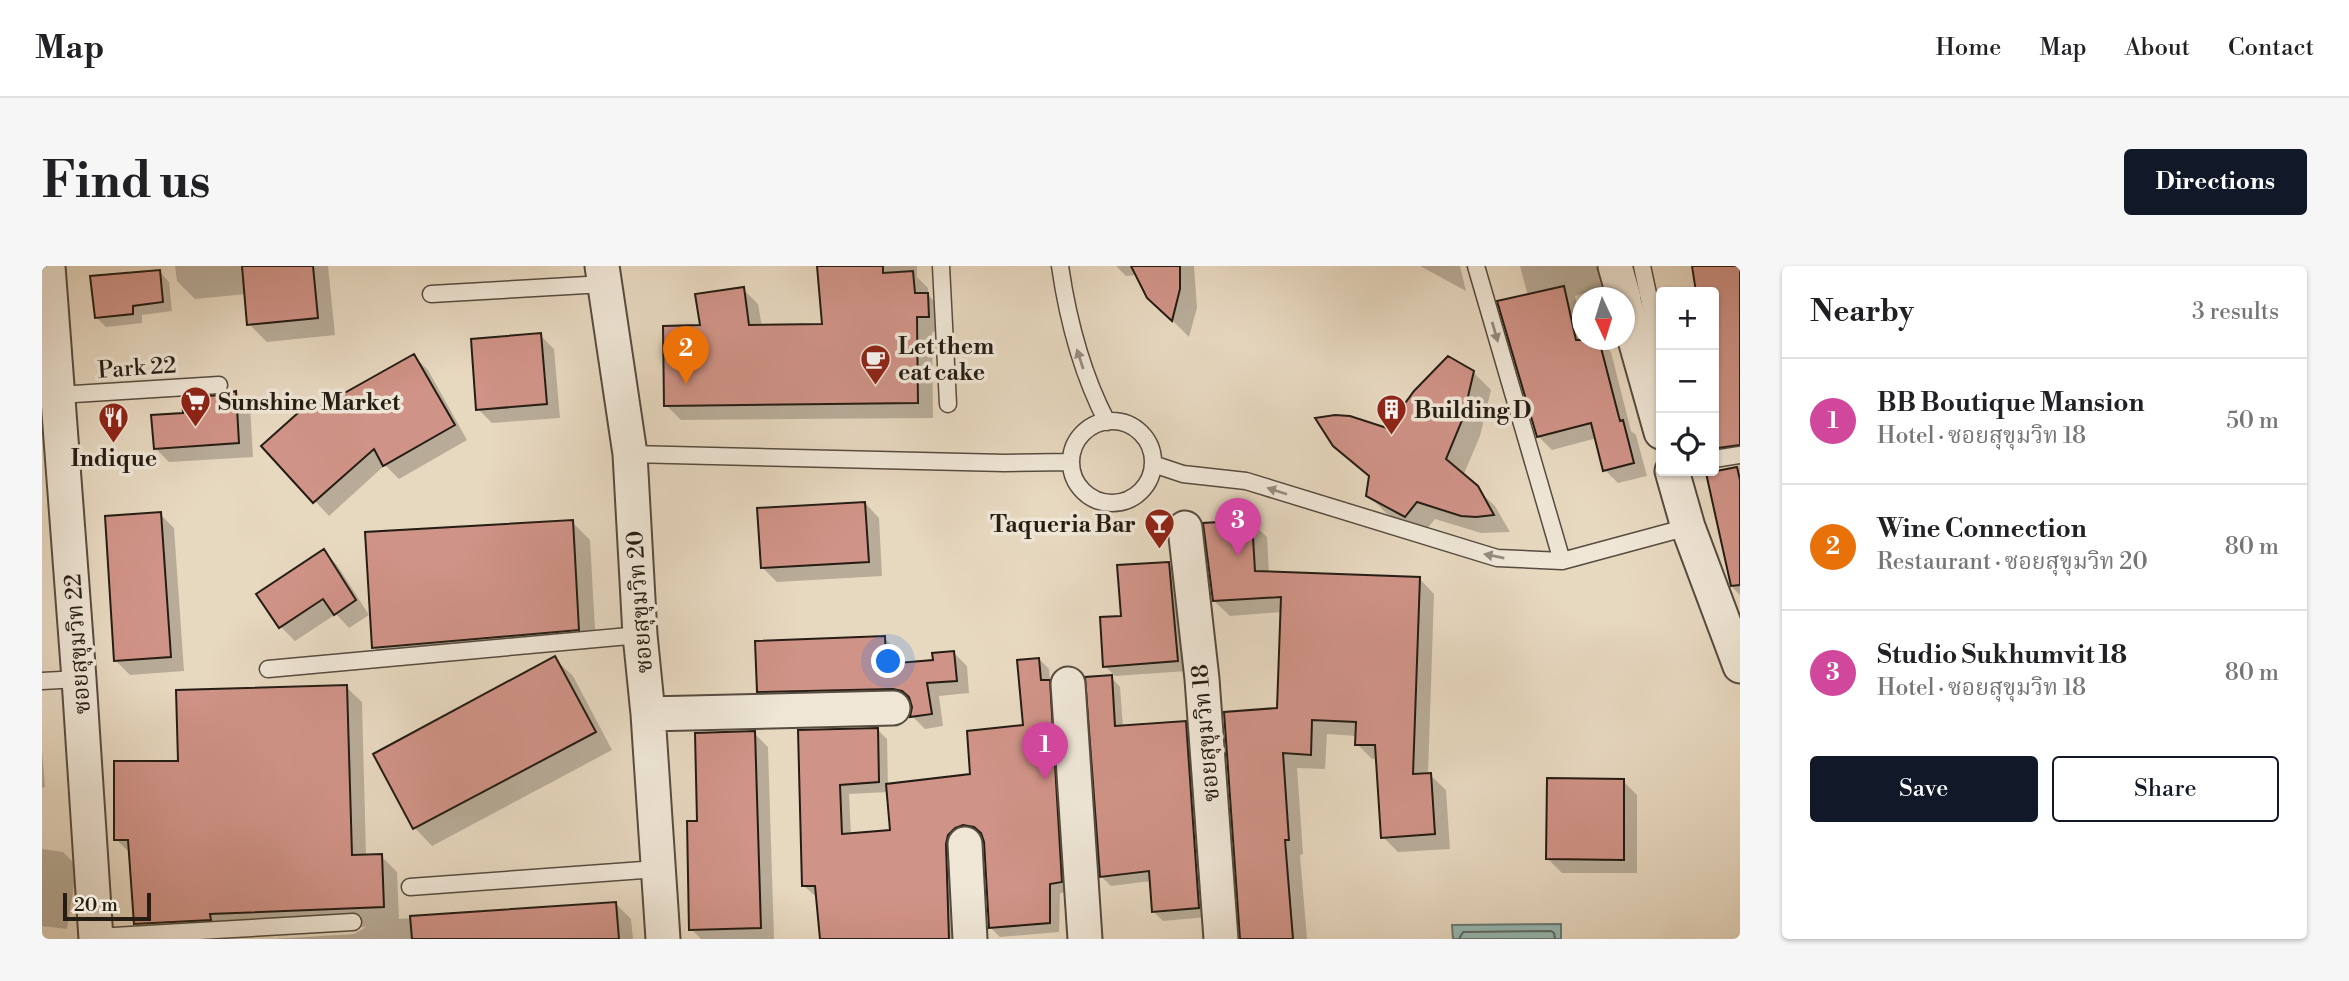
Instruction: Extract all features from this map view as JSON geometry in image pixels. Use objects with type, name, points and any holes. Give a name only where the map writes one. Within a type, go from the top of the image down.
[{"type":"street","name":"ซอยสุขุมวิท 22","points":[[48,266],[49,363],[79,679],[96,938]]},
{"type":"street","points":[[1615,266],[1621,287]]},
{"type":"street","name":"ซอยสุขุมวิท 20","points":[[603,275],[630,454],[640,635],[663,939]]},
{"type":"street","points":[[1635,339],[1656,414]]},
{"type":"street","points":[[1673,476],[1688,527],[1729,603],[1740,666]]},
{"type":"street","name":"ซอยสุขุมวิท 18","points":[[1185,528],[1202,680],[1221,939]]},
{"type":"street","points":[[1068,684],[1085,939]]},
{"type":"street","points":[[648,714],[893,708]]},
{"type":"street","points":[[965,844],[970,939]]},
{"type":"lane","points":[[941,266],[948,404]]},
{"type":"lane","points":[[1060,266],[1069,321],[1092,394],[1107,422]]},
{"type":"lane","points":[[1476,266],[1562,561]]},
{"type":"lane","points":[[1642,266],[1660,350]]},
{"type":"lane","points":[[431,293],[603,275]]},
{"type":"lane","name":"Park 22","points":[[53,405],[219,385]]},
{"type":"lane","points":[[1107,422],[1123,423],[1136,429],[1147,440],[1153,464],[1150,478],[1139,492],[1127,500],[1115,503],[1096,500],[1086,494],[1078,484],[1071,462],[1073,448],[1080,436],[1093,426],[1107,422]]},
{"type":"lane","points":[[630,454],[991,463],[1071,462]]},
{"type":"lane","points":[[1719,458],[1740,455]]},
{"type":"lane","points":[[1153,464],[1183,474],[1246,481],[1497,558],[1562,561],[1688,527]]},
{"type":"lane","points":[[268,669],[640,635]]},
{"type":"lane","points":[[42,681],[79,679]]},
{"type":"lane","points":[[410,887],[657,869]]},
{"type":"lane","points":[[96,938],[353,922]]},
{"type":"water","points":[[1561,924],[1561,939],[1453,939],[1452,925]]},
{"type":"building","points":[[242,266],[313,266],[318,318],[247,325]]},
{"type":"building","points":[[817,266],[883,266],[883,273],[913,271],[915,293],[928,293],[929,317],[917,317],[918,403],[664,406],[663,326],[700,325],[695,294],[744,287],[749,325],[822,324]]},
{"type":"building","points":[[1131,266],[1180,266],[1180,289],[1172,321],[1147,298]]},
{"type":"building","points":[[1692,266],[1740,266],[1740,445],[1719,448],[1719,287],[1695,287]]},
{"type":"building","points":[[160,270],[163,302],[133,306],[133,314],[95,318],[90,276]]},
{"type":"building","points":[[1564,286],[1572,322],[1572,350],[1602,350],[1634,463],[1603,471],[1591,423],[1537,437],[1497,301]]},
{"type":"building","points":[[541,333],[547,404],[476,410],[471,339]]},
{"type":"building","points":[[414,354],[455,425],[383,466],[374,449],[313,503],[261,446],[308,404],[314,410]]},
{"type":"building","name":"Building D","points":[[1448,356],[1474,371],[1463,418],[1446,459],[1478,486],[1494,515],[1461,516],[1417,502],[1405,517],[1366,496],[1369,476],[1333,446],[1315,418],[1350,416],[1387,428],[1414,391]]},
{"type":"building","name":"Sunshine Market","points":[[236,391],[239,443],[154,449],[151,415],[183,413],[182,398]]},
{"type":"building","points":[[1737,467],[1740,480],[1740,585],[1731,586],[1707,476],[1719,476],[1719,470]]},
{"type":"building","points":[[865,502],[869,562],[761,568],[757,508]]},
{"type":"building","points":[[161,512],[171,657],[114,661],[105,516]]},
{"type":"building","points":[[573,520],[579,630],[372,648],[365,532]]},
{"type":"building","points":[[1252,520],[1255,571],[1420,577],[1413,774],[1431,773],[1435,834],[1381,838],[1375,745],[1355,745],[1356,722],[1312,720],[1311,755],[1283,753],[1289,840],[1285,840],[1293,939],[1240,939],[1224,712],[1277,708],[1281,597],[1213,601],[1203,523]]},
{"type":"building","points":[[324,549],[356,600],[334,615],[323,599],[279,628],[256,594]]},
{"type":"building","points":[[1169,562],[1178,661],[1103,667],[1100,617],[1121,616],[1117,565]]},
{"type":"building","points":[[885,636],[886,664],[933,660],[932,653],[954,651],[957,681],[927,683],[932,714],[910,717],[912,707],[909,697],[902,691],[893,689],[757,692],[755,641]]},
{"type":"building","points":[[555,656],[596,732],[413,829],[373,754]]},
{"type":"building","points":[[1039,658],[1041,680],[1050,680],[1062,882],[1050,884],[1050,923],[989,928],[984,842],[981,833],[974,827],[963,825],[948,835],[946,844],[949,939],[820,939],[815,886],[802,886],[798,730],[878,728],[879,782],[840,785],[842,834],[890,830],[886,784],[970,774],[967,731],[1023,725],[1017,660]]},
{"type":"building","points":[[1112,675],[1115,726],[1186,721],[1199,908],[1152,912],[1149,871],[1100,877],[1085,677]]},
{"type":"building","points":[[347,685],[352,855],[382,854],[384,907],[210,914],[211,920],[134,924],[128,840],[114,840],[114,761],[178,761],[176,690]]},
{"type":"building","points":[[755,731],[761,928],[689,930],[687,821],[697,821],[695,733]]},
{"type":"building","points":[[1547,778],[1624,779],[1624,860],[1546,859]]},
{"type":"building","points":[[616,902],[619,939],[412,939],[410,916]]},
{"type":"place","name":"Wine Connection","points":[[686,384]]},
{"type":"place","name":"Let them eat cake","points":[[875,386]]},
{"type":"place","name":"Sunshine Market","points":[[195,429]]},
{"type":"place","name":"Building D","points":[[1391,437]]},
{"type":"place","name":"Indique","points":[[114,444]]},
{"type":"place","name":"Taqueria Bar","points":[[1159,551]]},
{"type":"place","name":"Studio Sukhumvit 18","points":[[1238,556]]},
{"type":"place","name":"BB Boutique Mansion","points":[[1045,780]]}]
